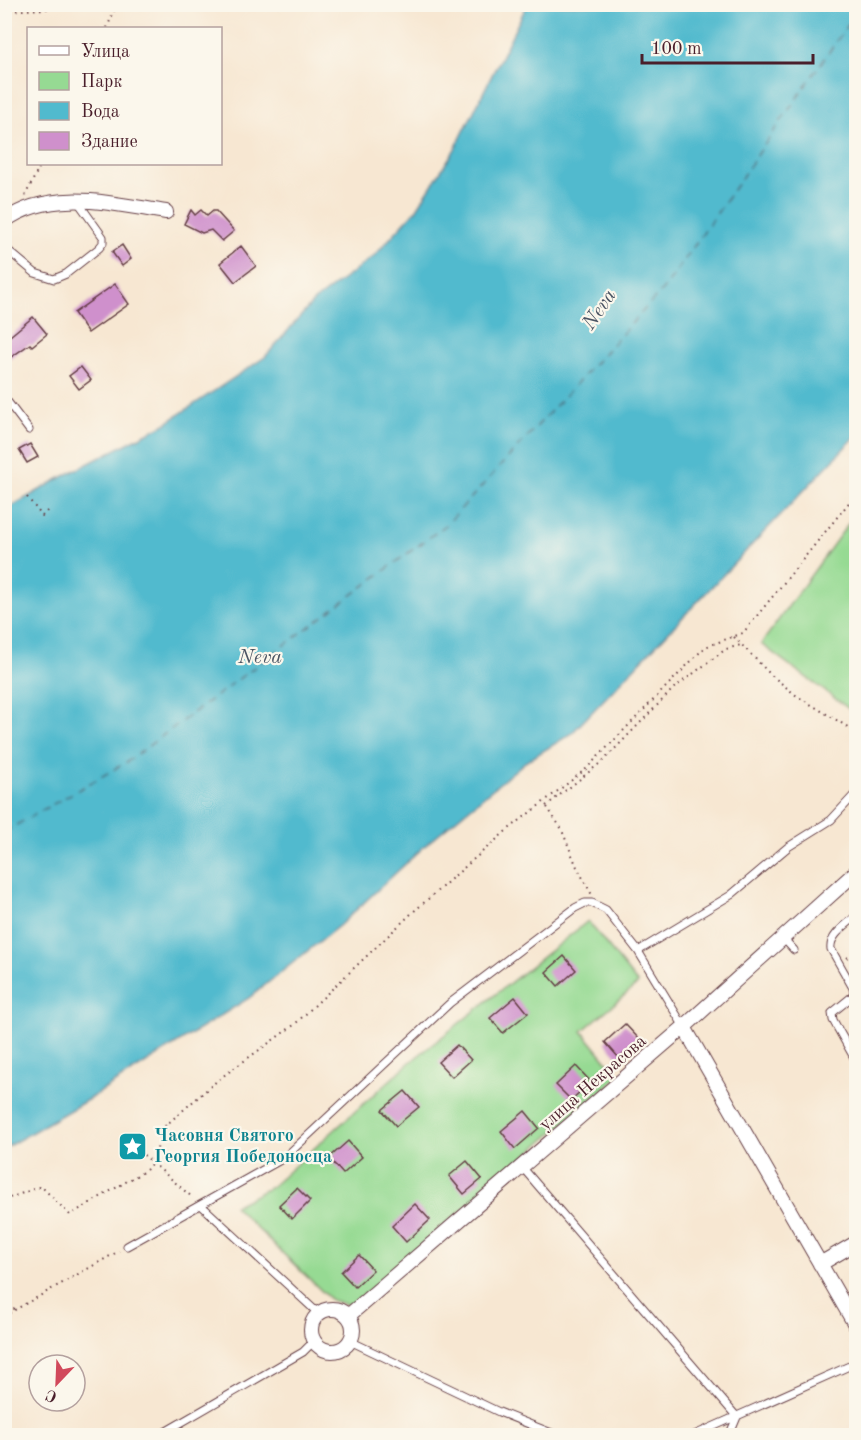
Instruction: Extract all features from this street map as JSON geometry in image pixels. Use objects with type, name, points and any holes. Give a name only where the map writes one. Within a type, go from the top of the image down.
[{"type":"street","points":[[4,221],[17,212],[36,205],[76,200],[166,212]]},
{"type":"street","name":"улица Некрасова","points":[[348,1316],[684,1028],[856,872]]},
{"type":"street","points":[[684,1028],[856,1326]]},
{"type":"street","points":[[820,1264],[856,1243]]},
{"type":"street","points":[[330,1309],[348,1316],[353,1333],[350,1341],[344,1347],[336,1351],[328,1351],[314,1341],[312,1327],[319,1314],[330,1309]]},
{"type":"lane","points":[[4,247],[35,273],[54,279],[66,274],[103,243],[103,237],[76,200]]},
{"type":"lane","points":[[4,397],[29,430]]},
{"type":"lane","points":[[638,951],[731,895],[788,847],[831,820],[856,793]]},
{"type":"lane","points":[[127,1246],[284,1158],[450,1003],[575,908],[585,903],[600,906],[606,910],[638,951],[684,1028]]},
{"type":"lane","points":[[856,916],[831,943],[853,988],[854,995],[832,1013],[833,1020],[856,1061]]},
{"type":"lane","points":[[783,938],[794,950]]},
{"type":"lane","points":[[522,1167],[737,1417]]},
{"type":"lane","points":[[201,1205],[319,1314]]},
{"type":"lane","points":[[158,1436],[303,1352],[314,1341]]},
{"type":"lane","points":[[350,1341],[499,1412],[556,1435]]},
{"type":"lane","points":[[692,1436],[856,1363]]},
{"type":"lane","points":[[729,1436],[737,1417]]},
{"type":"path","points":[[4,11],[148,4]]},
{"type":"path","points":[[107,27],[116,6]]},
{"type":"path","points":[[17,212],[40,165]]},
{"type":"path","points":[[4,1200],[39,1187],[70,1215],[146,1170],[153,1164],[160,1134],[165,1126],[219,1078],[294,1025],[412,913],[505,832],[586,769],[705,647],[743,633],[856,494]]},
{"type":"path","points":[[27,497],[42,516],[48,510]]},
{"type":"path","points":[[734,637],[765,670],[797,696],[856,732]]},
{"type":"path","points":[[546,806],[604,760],[674,688],[726,650],[741,645]]},
{"type":"path","points":[[544,802],[561,828],[585,885],[600,906]]},
{"type":"path","points":[[839,962],[856,952]]},
{"type":"path","points":[[139,1151],[201,1205]]},
{"type":"path","points":[[4,1316],[127,1246]]},
{"type":"path","points":[[4,1293],[15,1310]]},
{"type":"green space","points":[[856,513],[856,714],[761,644]]},
{"type":"green space","points":[[588,921],[638,984],[582,1031],[619,1076],[351,1306],[331,1300],[234,1206],[271,1187],[409,1063]]},
{"type":"water","name":"Neva","points":[[527,5],[856,5],[856,436],[571,734],[525,762],[430,841],[340,925],[249,998],[89,1099],[5,1148],[5,510],[64,476],[163,425],[265,357],[313,302],[374,256],[416,210],[455,149]]},
{"type":"building","points":[[191,210],[195,215],[201,210],[207,216],[216,211],[234,231],[222,241],[211,230],[202,233],[184,224]]},
{"type":"building","points":[[122,245],[131,259],[122,266],[112,252]]},
{"type":"building","points":[[241,246],[256,266],[235,282],[220,263]]},
{"type":"building","points":[[115,284],[129,304],[88,333],[74,313]]},
{"type":"building","points":[[33,317],[47,334],[32,346],[30,344],[4,362],[4,341]]},
{"type":"building","points":[[81,367],[91,380],[79,389],[69,376]]},
{"type":"building","points":[[30,444],[38,457],[27,463],[19,450]]},
{"type":"building","points":[[564,956],[576,970],[558,986],[546,972]]},
{"type":"building","points":[[515,997],[528,1013],[503,1033],[490,1018]]},
{"type":"building","points":[[625,1024],[640,1040],[619,1058],[605,1042]]},
{"type":"building","points":[[457,1045],[471,1060],[452,1077],[438,1062]]},
{"type":"building","points":[[576,1066],[591,1082],[571,1100],[556,1085]]},
{"type":"building","points":[[405,1091],[419,1107],[396,1126],[382,1110]]},
{"type":"building","points":[[525,1111],[539,1128],[515,1149],[501,1131]]},
{"type":"building","points":[[348,1141],[362,1157],[343,1174],[329,1158]]},
{"type":"building","points":[[467,1161],[482,1179],[464,1194],[449,1176]]},
{"type":"building","points":[[297,1188],[310,1201],[292,1219],[279,1205]]},
{"type":"building","points":[[415,1204],[430,1220],[406,1242],[392,1226]]},
{"type":"building","points":[[359,1255],[373,1270],[355,1287],[341,1272]]},
{"type":"ferry route","points":[[4,832],[127,762],[446,525],[667,285],[856,13]]},
{"type":"place","name":"Часовня Святого Георгия Победоносца","points":[[133,1146]]}]
